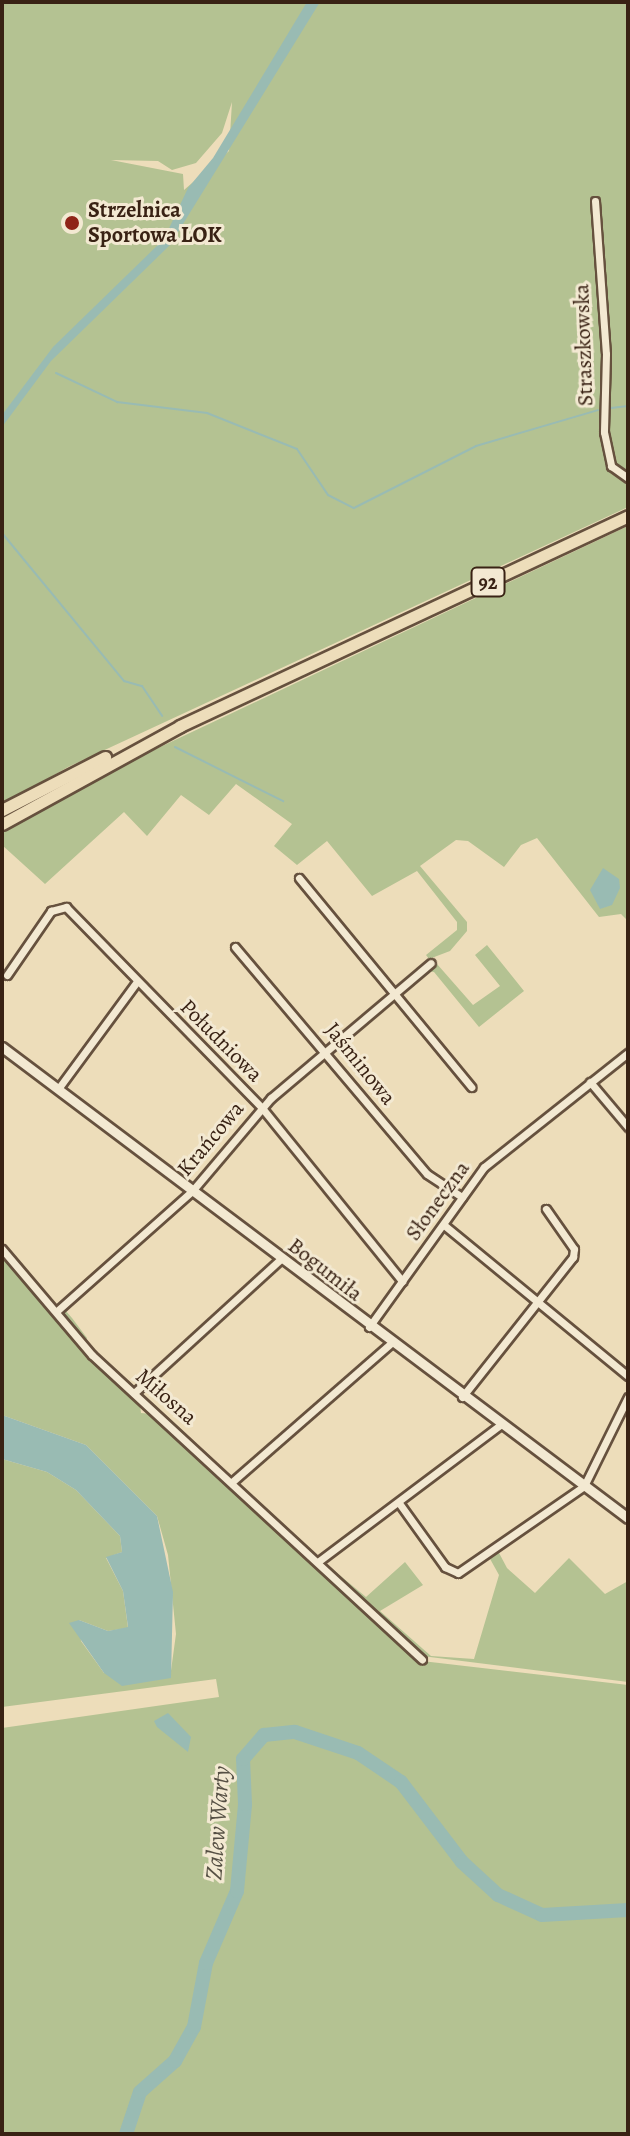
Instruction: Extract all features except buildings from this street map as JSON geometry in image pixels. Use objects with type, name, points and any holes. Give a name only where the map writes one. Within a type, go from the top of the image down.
[{"type":"main road","name":"92","points":[[2,810],[97,761],[180,726],[628,516]]},
{"type":"main road","name":"92","points":[[2,824],[180,726]]},
{"type":"street","name":"Straszkowska","points":[[595,201],[606,354],[604,432],[613,469],[628,478]]},
{"type":"street","points":[[299,878],[471,1087]]},
{"type":"street","name":"Południowa","points":[[7,975],[51,911],[63,906],[262,1108],[402,1281]]},
{"type":"street","name":"Jaśminowa","points":[[235,947],[327,1051],[427,1174],[462,1197]]},
{"type":"street","name":"Krańcowa","points":[[58,1310],[192,1191],[262,1108],[431,963]]},
{"type":"street","points":[[58,1089],[136,983]]},
{"type":"street","name":"Bogumiła","points":[[2,1047],[462,1397],[628,1518]]},
{"type":"street","name":"Słoneczna","points":[[369,1327],[484,1167],[628,1053]]},
{"type":"street","points":[[590,1082],[628,1127]]},
{"type":"street","points":[[462,1397],[575,1253],[546,1209]]},
{"type":"street","points":[[444,1225],[628,1376]]},
{"type":"street","name":"Miłosna","points":[[2,1249],[58,1310],[92,1355],[233,1481],[422,1660]]},
{"type":"street","points":[[134,1393],[281,1259]]},
{"type":"street","points":[[233,1481],[391,1343]]},
{"type":"street","points":[[399,1503],[445,1567],[458,1573],[584,1486],[628,1397]]},
{"type":"street","points":[[319,1561],[500,1425]]},
{"type":"green space","points":[[2,2],[628,2],[628,475],[616,466],[605,406],[609,466],[619,479],[628,480],[628,507],[68,767],[2,805]],"holes":[[[232,102],[229,151],[184,190],[183,174],[111,160],[158,161],[172,170],[196,163],[222,133]]]},
{"type":"green space","points":[[628,526],[628,921],[621,914],[599,917],[537,838],[521,845],[504,867],[468,841],[456,840],[420,866],[467,922],[467,931],[450,951],[429,959],[426,955],[457,930],[457,922],[417,871],[372,896],[327,841],[297,865],[274,846],[292,824],[236,784],[209,815],[181,795],[147,836],[124,812],[45,884],[2,845],[2,830],[103,774]]},
{"type":"green space","points":[[487,945],[524,991],[479,1027],[434,972],[427,971],[437,964],[473,1005],[500,986],[475,955]]},
{"type":"green space","points":[[2,1256],[55,1319],[65,1310],[87,1338],[82,1351],[140,1404],[141,1413],[152,1414],[422,1661],[628,1685],[628,2134],[2,2134],[2,1728],[219,1697],[216,1679],[2,1707],[2,1459],[47,1472],[76,1490],[120,1536],[122,1552],[106,1558],[123,1591],[128,1628],[108,1631],[79,1620],[81,1641],[104,1673],[170,1678],[176,1634],[168,1555],[157,1516],[86,1445],[2,1415]]},
{"type":"green space","points":[[498,1551],[507,1568],[535,1593],[569,1558],[605,1594],[628,1581],[628,1682],[422,1656],[365,1607],[325,1563],[366,1597],[405,1562],[423,1585],[380,1611],[431,1656],[474,1659],[499,1575],[489,1557]]},
{"type":"water","points":[[307,2],[320,2],[170,245],[51,361],[2,427],[2,415],[53,347],[164,239],[188,188],[213,158]]},
{"type":"water","points":[[603,868],[619,879],[620,888],[612,905],[600,909],[590,890]]},
{"type":"water","points":[[2,1415],[86,1445],[157,1516],[173,1592],[171,1678],[122,1686],[104,1673],[69,1623],[79,1620],[108,1631],[128,1627],[123,1591],[106,1557],[122,1552],[120,1536],[76,1490],[47,1472],[2,1459]]},
{"type":"water","points":[[168,1713],[191,1737],[188,1752],[157,1727],[154,1721]]},
{"type":"waterway","points":[[56,373],[117,402],[207,413],[297,449],[328,495],[354,508],[476,446],[598,410]]},
{"type":"waterway","points":[[611,408],[628,406]]},
{"type":"waterway","points":[[2,533],[124,681],[142,686],[162,716]]},
{"type":"waterway","points":[[175,747],[283,801]]},
{"type":"waterway","name":"Zalew Warty","points":[[126,2134],[140,2092],[175,2061],[194,2027],[206,1963],[237,1891],[245,1804],[243,1759],[264,1735],[295,1732],[358,1753],[401,1782],[462,1862],[498,1895],[542,1915],[628,1910]]},
{"type":"place","name":"Strzelnica Sportowa LOK","points":[[72,223]]}]
